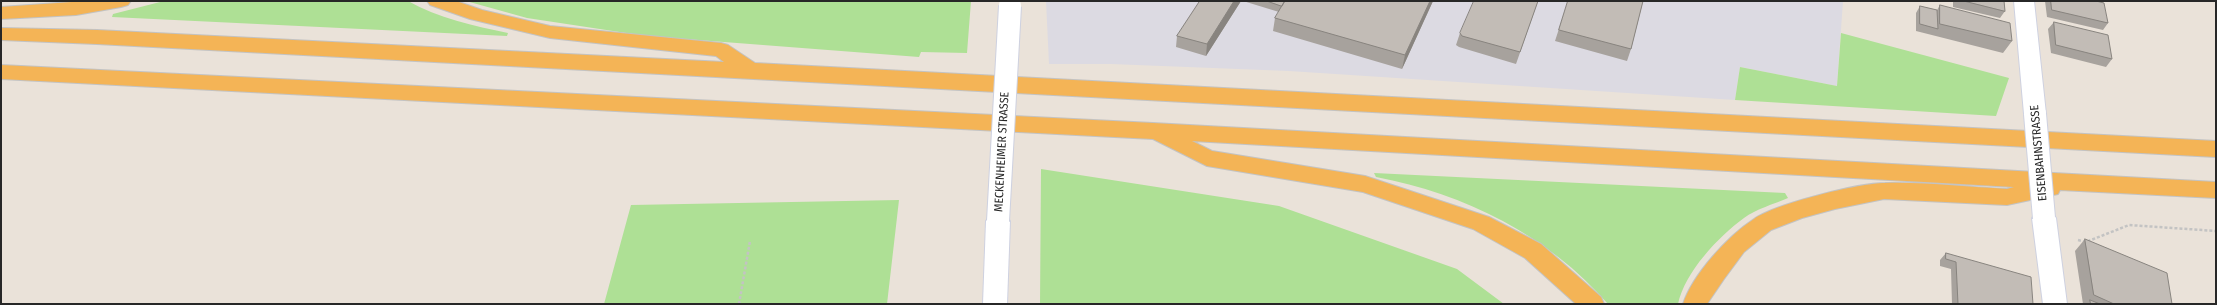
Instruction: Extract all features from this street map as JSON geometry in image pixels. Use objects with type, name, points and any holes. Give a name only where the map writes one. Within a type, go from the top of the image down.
[{"type":"highway","points":[[1,13],[76,9],[121,1]]},
{"type":"highway","points":[[438,1],[477,16],[550,32],[720,50],[750,70]]},
{"type":"highway","points":[[1,34],[97,37],[750,70],[2216,149]]},
{"type":"highway","points":[[1,72],[1153,131],[2078,181],[2216,190]]},
{"type":"highway","points":[[1153,131],[1207,158],[1365,184],[1481,223],[1533,251],[1592,304]]},
{"type":"highway","points":[[1695,304],[1697,298],[1715,272],[1736,246],[1763,224],[1796,211],[1835,200],[1884,191],[2007,197],[2078,181]]},
{"type":"street","name":"EISENBAHNSTRASSE","points":[[2024,1],[2055,304]]},
{"type":"street","name":"MECKENHEIMER STRASSE","points":[[995,304],[1010,3]]},
{"type":"path","points":[[2046,225],[2086,242],[2129,225],[2216,232]]},
{"type":"path","points":[[738,304],[750,241]]},
{"type":"shaded area","points":[[1046,1],[1843,1],[1837,86],[1740,67],[1735,100],[1289,71],[1111,64],[1049,64]]},
{"type":"green space","points":[[164,1],[408,1],[444,17],[508,33],[507,36],[112,17],[113,14]]},
{"type":"green space","points":[[466,1],[971,1],[967,53],[921,52],[919,57],[646,36],[527,18]]},
{"type":"green space","points":[[1841,33],[2009,78],[1996,116],[1735,100],[1740,67],[1837,86]]},
{"type":"green space","points":[[1041,169],[1279,206],[1457,269],[1504,304],[1040,304]]},
{"type":"green space","points":[[1374,173],[1785,193],[1788,198],[1749,215],[1724,235],[1695,268],[1682,292],[1678,304],[1608,304],[1584,279],[1559,257],[1532,238],[1503,221],[1473,206],[1441,194],[1376,177]]},
{"type":"green space","points":[[899,200],[887,304],[604,304],[631,205]]},
{"type":"building","points":[[1200,1],[1234,1],[1207,44],[1177,36]]},
{"type":"building","points":[[1267,1],[1285,1],[1282,6]]},
{"type":"building","points":[[1285,1],[1430,1],[1405,55],[1275,18]]},
{"type":"building","points":[[1474,1],[1538,1],[1520,52],[1462,36],[1460,33]]},
{"type":"building","points":[[1568,1],[1643,1],[1631,49],[1559,30]]},
{"type":"building","points":[[1964,1],[2004,1],[2005,11]]},
{"type":"building","points":[[2051,1],[2096,1],[2104,3],[2108,23],[2052,10]]},
{"type":"building","points":[[1940,5],[2010,23],[2012,41],[1940,24]]},
{"type":"building","points":[[1920,6],[1937,10],[1938,29],[1920,24]]},
{"type":"building","points":[[2054,22],[2108,35],[2112,59],[2056,45]]},
{"type":"building","points":[[2085,239],[2167,273],[2172,304],[2114,304],[2094,295]]},
{"type":"building","points":[[1946,253],[2031,277],[2033,304],[1958,304],[1956,262],[1946,259]]},
{"type":"building","points":[[2090,300],[2100,304],[2091,304]]}]
